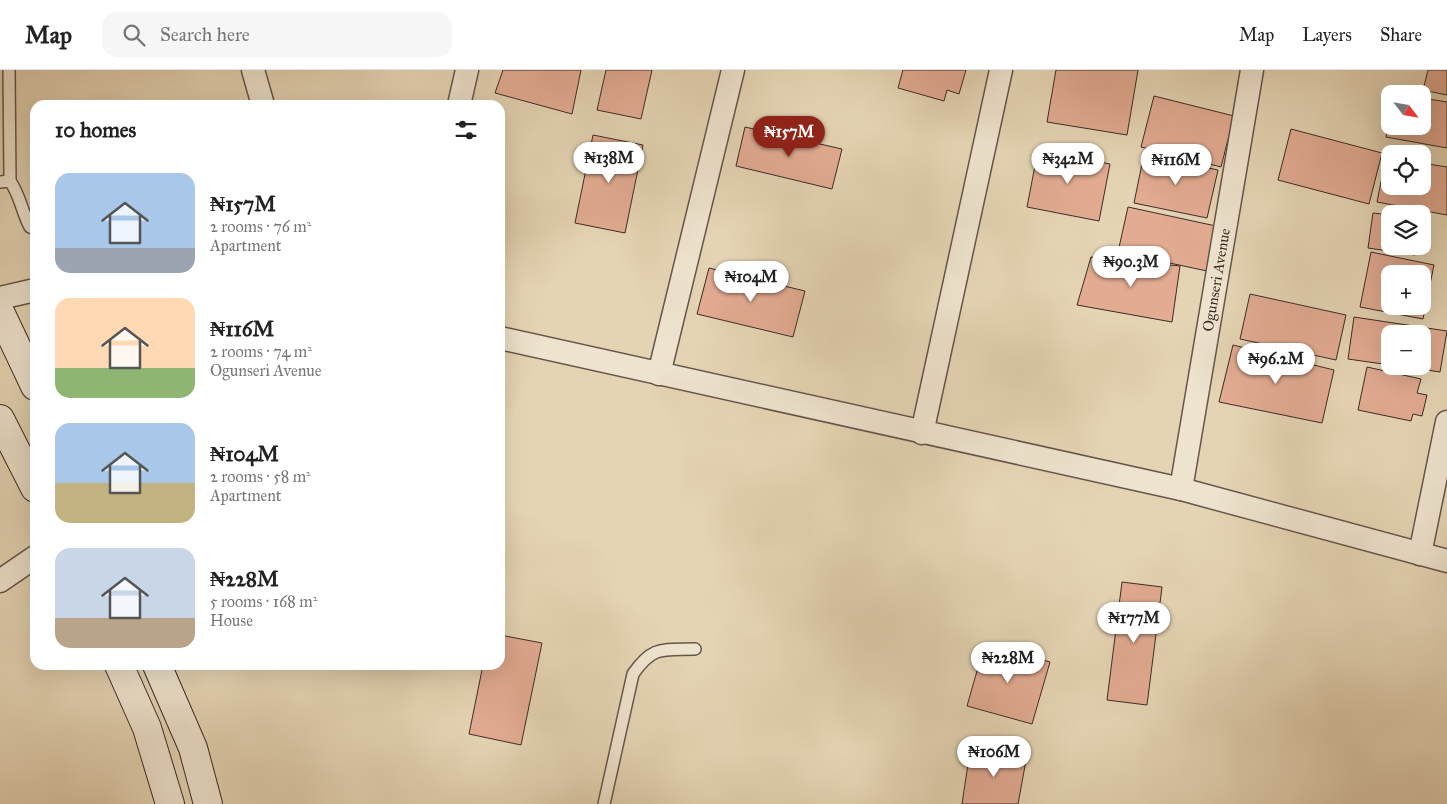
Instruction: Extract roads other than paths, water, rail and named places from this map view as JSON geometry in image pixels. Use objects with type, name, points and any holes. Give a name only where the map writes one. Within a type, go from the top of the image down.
[{"type":"main road","points":[[0,312],[30,375]]},
{"type":"main road","points":[[0,420],[30,478]]},
{"type":"main road","points":[[121,670],[147,728],[170,804]]},
{"type":"main road","points":[[159,670],[193,748],[208,804]]},
{"type":"street","points":[[253,70],[261,100]]},
{"type":"street","points":[[460,100],[467,70]]},
{"type":"street","points":[[659,374],[733,70]]},
{"type":"street","points":[[922,433],[1001,70]]},
{"type":"street","name":"Ogunseri Avenue","points":[[1181,489],[1252,70]]},
{"type":"street","points":[[0,298],[30,291]]},
{"type":"street","points":[[505,339],[1181,489],[1447,561]]},
{"type":"street","points":[[1420,554],[1447,422]]},
{"type":"street","points":[[0,581],[30,560]]},
{"type":"lane","points":[[9,70],[5,182],[18,192],[24,216],[30,227]]},
{"type":"lane","points":[[604,804],[634,674],[644,658],[661,650],[695,649]]}]
